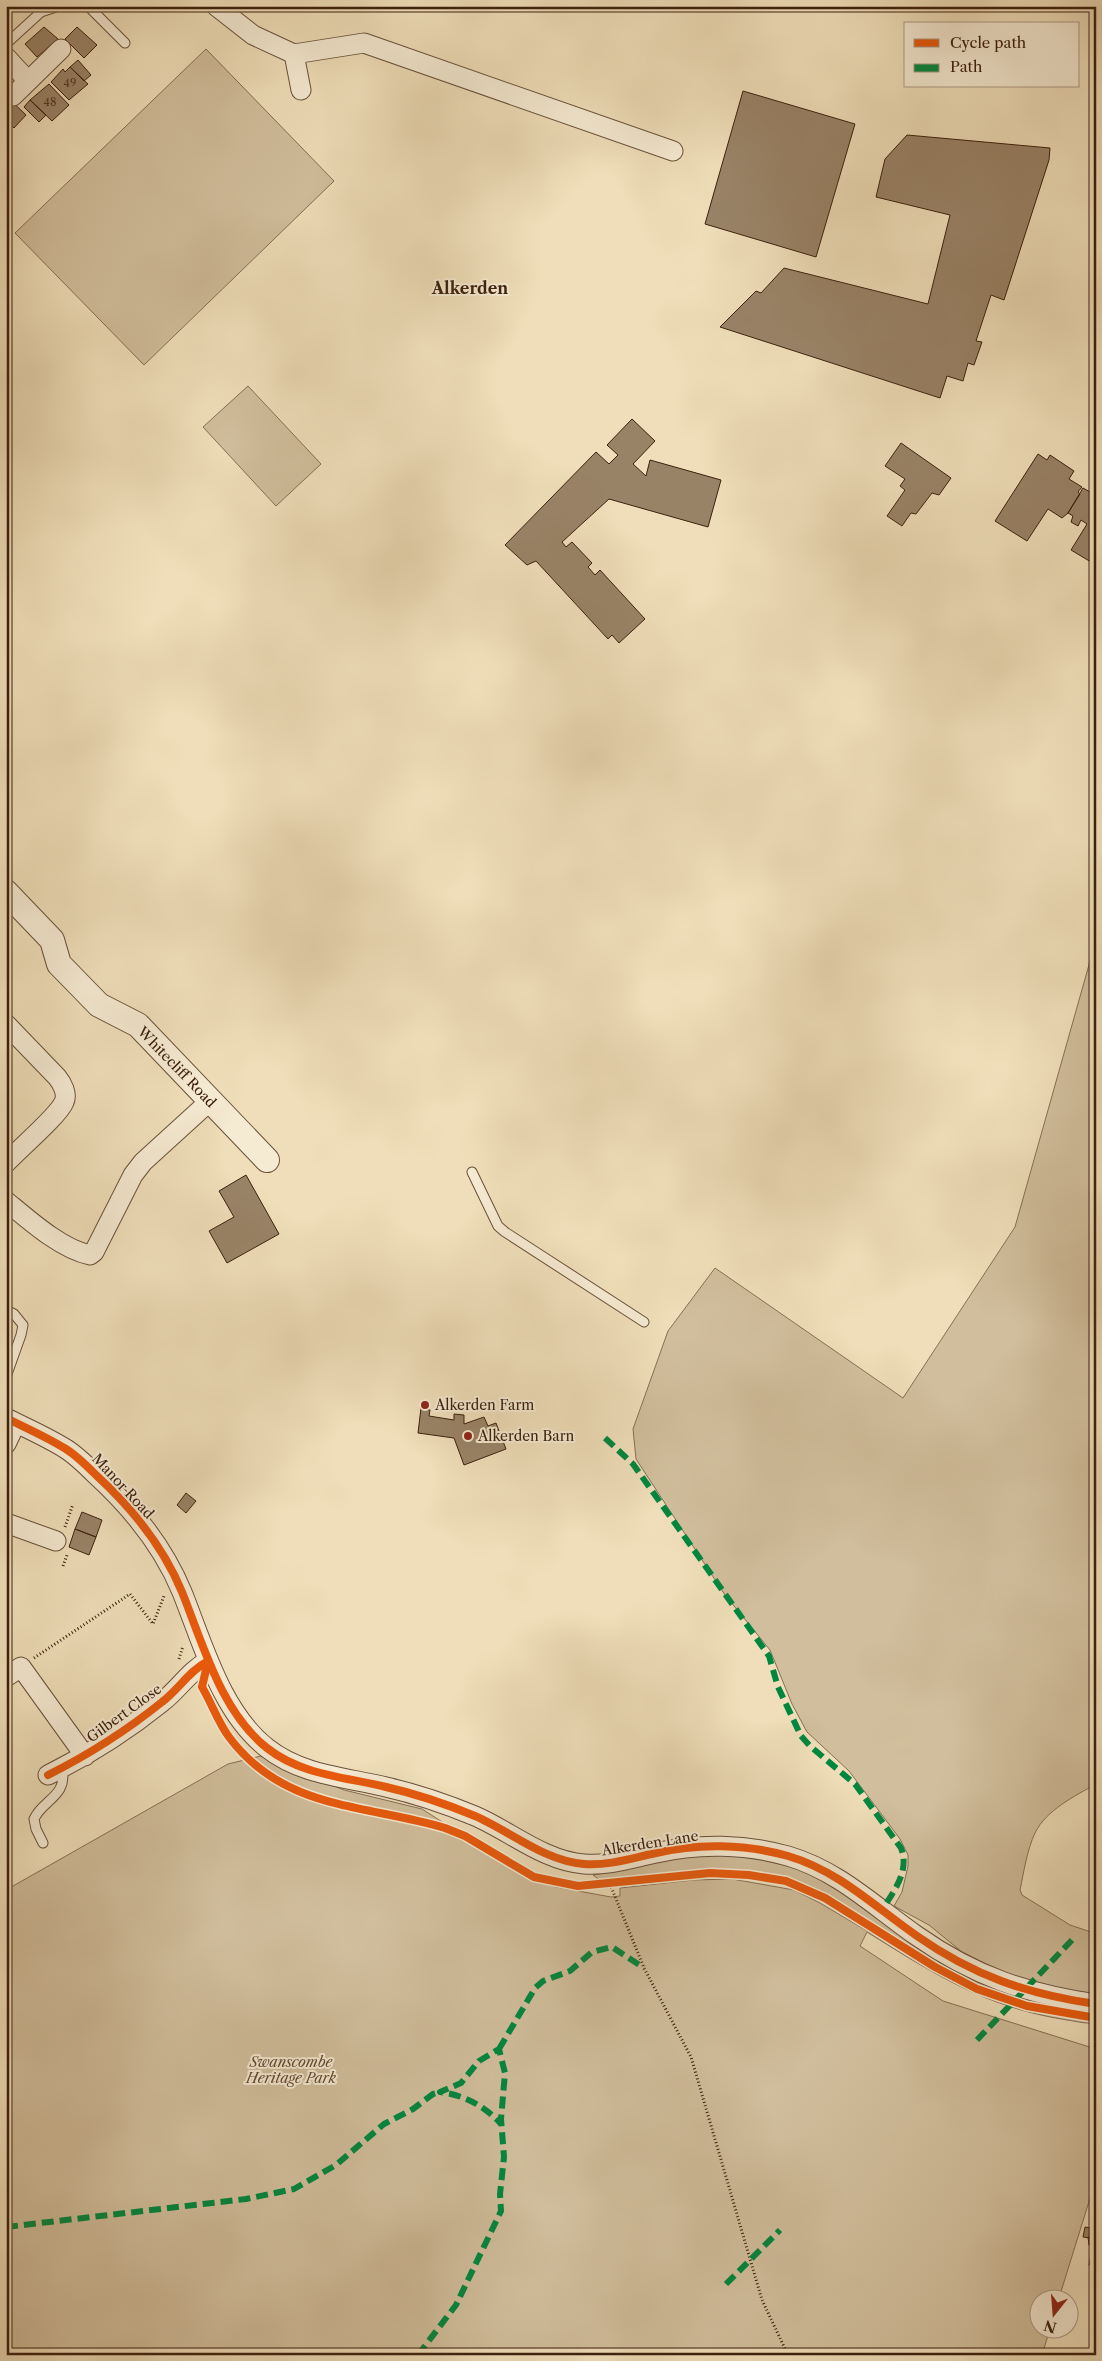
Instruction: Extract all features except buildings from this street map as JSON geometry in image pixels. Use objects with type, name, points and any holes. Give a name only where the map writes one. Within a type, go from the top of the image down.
[{"type":"street","points":[[216,6],[253,36],[294,54],[364,44],[672,151]]},
{"type":"street","points":[[13,96],[61,49]]},
{"type":"street","points":[[294,54],[301,90]]},
{"type":"street","points":[[6,57],[28,81]]},
{"type":"street","name":"Whitecliff Road","points":[[6,892],[52,940],[59,964],[92,998],[99,1005],[138,1025],[267,1160]]},
{"type":"street","points":[[6,1024],[57,1076],[63,1087],[65,1098],[58,1111],[6,1163]]},
{"type":"street","points":[[6,1201],[42,1230],[67,1245],[90,1255],[94,1252],[130,1178],[138,1167],[210,1101]]},
{"type":"street","points":[[6,1444],[11,1421]]},
{"type":"street","name":"Manor Road","points":[[11,1421],[73,1454],[103,1481],[138,1519],[160,1549],[174,1575],[201,1666]]},
{"type":"street","points":[[6,1523],[62,1547]]},
{"type":"street","name":"Gilbert Close","points":[[55,1772],[85,1756],[149,1712],[201,1666]]},
{"type":"street","name":"Alkerden Lane","points":[[201,1666],[226,1695],[252,1733],[278,1756],[300,1767],[327,1776],[393,1788],[438,1802],[495,1825],[549,1854],[576,1863],[610,1863],[655,1853],[695,1847],[750,1849],[788,1856],[819,1867],[837,1877],[924,1941],[974,1971],[1030,1992],[1096,2004]]},
{"type":"street","points":[[14,1672],[85,1756]]},
{"type":"lane","points":[[6,44],[41,12],[58,6]]},
{"type":"lane","points":[[85,6],[90,8],[125,43]]},
{"type":"lane","points":[[472,1172],[498,1226],[644,1322]]},
{"type":"lane","points":[[6,1310],[14,1314],[23,1325],[6,1377]]},
{"type":"lane","points":[[43,1843],[36,1830],[34,1819],[57,1793],[63,1781],[55,1772]]},
{"type":"path","points":[[62,1547],[63,1566]]},
{"type":"path","points":[[14,1672],[130,1594],[153,1624],[164,1592]]},
{"type":"path","points":[[184,1641],[201,1666]]},
{"type":"path","points":[[620,1883],[607,1885],[644,1968],[691,2057],[762,2300],[788,2355]]},
{"type":"path","points":[[1096,2336],[1094,2338],[1096,2354]]},
{"type":"green space","points":[[206,49],[334,181],[144,365],[15,233]]},
{"type":"green space","points":[[248,386],[321,464],[276,506],[203,427]]},
{"type":"green space","points":[[1096,940],[1096,1784],[1062,1804],[1046,1817],[1040,1825],[1030,1846],[1020,1890],[1022,1895],[1070,1925],[1091,1932],[1096,1929],[1096,1998],[1013,1978],[962,1952],[929,1925],[894,1906],[902,1892],[908,1866],[908,1855],[900,1839],[849,1771],[807,1732],[792,1704],[770,1650],[725,1595],[636,1459],[633,1429],[668,1331],[715,1268],[903,1398],[1015,1227]]},
{"type":"green space","name":"Swanscombe Heritage Park","points":[[261,1756],[344,1790],[422,1809],[528,1877],[556,1887],[611,1897],[620,1896],[620,1888],[693,1880],[732,1879],[794,1890],[820,1903],[969,1990],[1026,2009],[1096,2022],[1082,2022],[1038,2014],[986,1998],[962,1987],[939,1975],[867,1932],[860,1946],[943,2001],[1096,2049],[1096,2179],[1062,2288],[1030,2288],[1030,2338],[1047,2338],[1042,2355],[6,2355],[6,1890],[228,1764]]},
{"type":"green space","points":[[742,1855],[803,1870],[844,1892],[935,1959],[983,1984],[1096,2010],[1096,2014],[1024,2000],[958,1975],[914,1951],[854,1911],[822,1893],[789,1880],[743,1871],[719,1870],[672,1872],[601,1881],[593,1875],[680,1856]]},
{"type":"marked path","points":[[605,1438],[633,1464],[769,1656],[778,1687],[801,1736],[855,1784],[901,1848],[904,1865],[902,1873],[896,1888],[882,1910]]},
{"type":"marked path","points":[[977,2040],[1072,1940]]},
{"type":"marked path","points":[[499,2049],[535,1988],[543,1981],[570,1971],[592,1952],[612,1947],[644,1968]]},
{"type":"marked path","points":[[418,2355],[456,2305],[501,2211],[500,2194],[504,2157],[501,2119],[505,2073],[499,2049],[479,2061],[461,2083],[440,2092],[449,2093],[474,2102],[501,2124]]},
{"type":"marked path","points":[[6,2227],[246,2199],[294,2189],[336,2165],[384,2124],[413,2109],[433,2094],[440,2092]]},
{"type":"marked path","points":[[726,2284],[780,2230]]},
{"type":"cycle path","points":[[6,1418],[66,1449],[85,1464],[134,1514],[156,1543],[174,1575],[225,1697],[251,1733],[280,1757],[309,1770],[398,1790],[442,1803],[488,1822],[541,1851],[569,1862],[602,1864],[672,1850],[705,1846],[756,1849],[788,1856],[840,1880],[917,1936],[959,1962],[1024,1989],[1096,2004]]},
{"type":"cycle path","points":[[208,1661],[202,1687],[229,1737],[251,1761],[275,1779],[301,1792],[328,1801],[445,1828],[465,1836],[534,1877],[578,1886],[710,1873],[749,1875],[786,1881],[825,1898],[935,1967],[977,1989],[1027,2006],[1096,2018]]},
{"type":"cycle path","points":[[48,1775],[121,1733],[168,1697],[195,1670],[208,1661]]},
{"type":"place","name":"Alkerden Farm","points":[[425,1405]]},
{"type":"place","name":"Alkerden Barn","points":[[468,1436]]},
{"type":"district","name":"Alkerden","points":[[470,288]]}]
